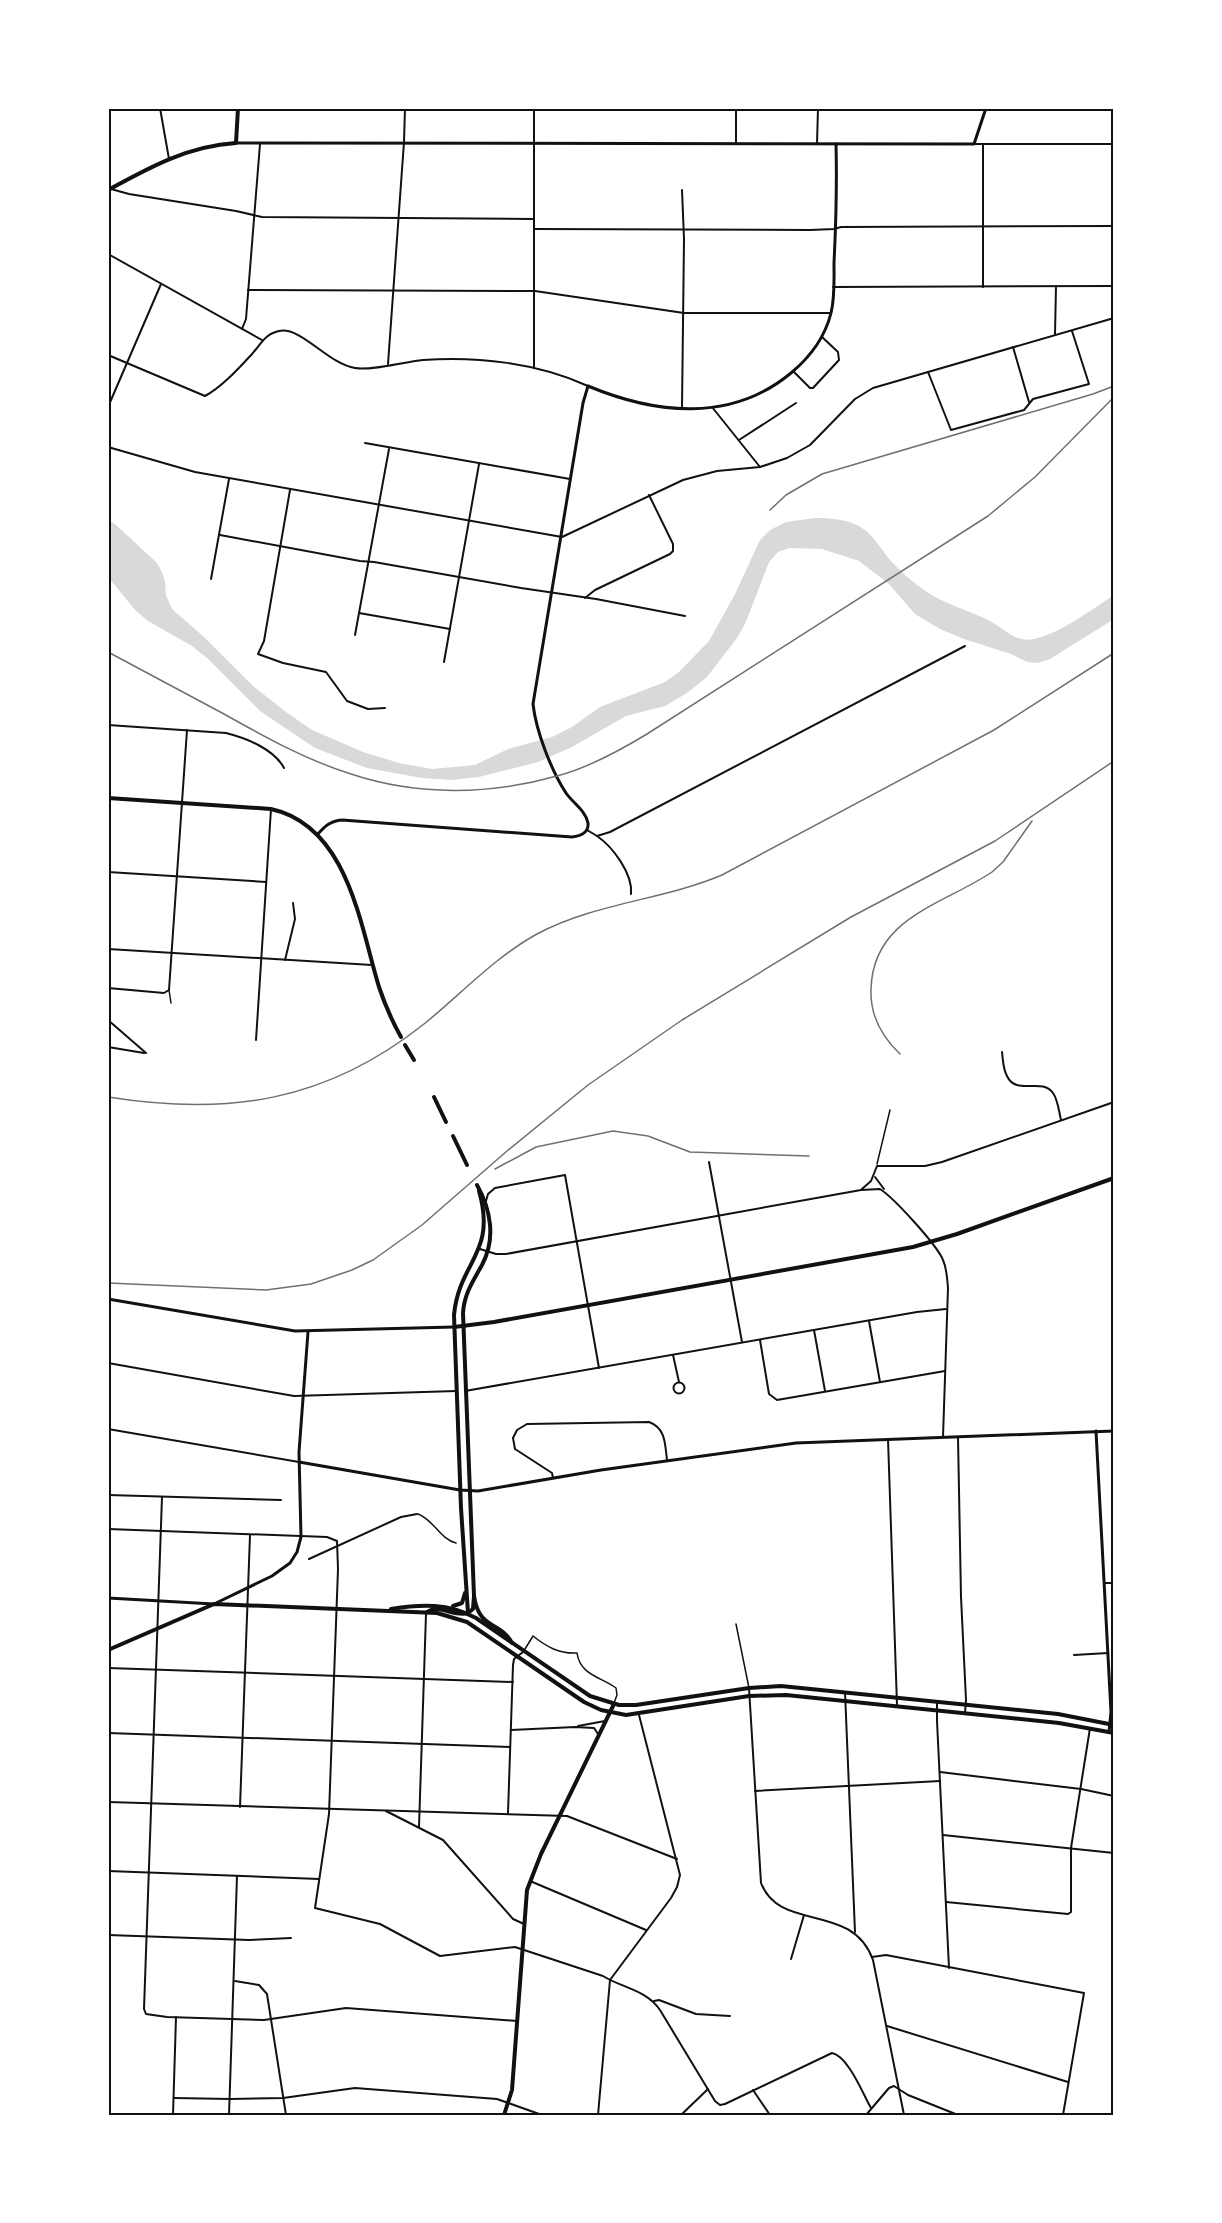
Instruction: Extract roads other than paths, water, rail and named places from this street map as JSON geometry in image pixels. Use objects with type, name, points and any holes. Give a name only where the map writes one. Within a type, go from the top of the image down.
[{"type":"main road","points":[[109,189],[169,159],[203,146],[236,143],[238,108]]},
{"type":"main road","points":[[108,798],[271,810],[293,814],[317,836],[334,857],[352,889],[385,1005],[401,1038]]},
{"type":"main road","points":[[405,1045],[414,1060]]},
{"type":"main road","points":[[434,1097],[446,1122]]},
{"type":"main road","points":[[453,1136],[467,1165]]},
{"type":"main road","points":[[454,1327],[589,1305],[932,1242],[1114,1178]]},
{"type":"main road","points":[[426,1613],[435,1609],[459,1615],[468,1613],[472,1609],[474,1596],[463,1326],[465,1297],[488,1252],[490,1223],[486,1201],[477,1185],[485,1217],[484,1232],[480,1248],[457,1294],[454,1327],[465,1593],[468,1613],[476,1629]]},
{"type":"main road","points":[[385,1610],[422,1605],[456,1606],[462,1603],[465,1593]]},
{"type":"main road","points":[[474,1596],[480,1616],[508,1636],[512,1643]]},
{"type":"main road","points":[[108,1650],[214,1604],[426,1613],[456,1617],[584,1702],[610,1713],[639,1714],[749,1696],[786,1695],[897,1705],[1090,1728],[1112,1733]]},
{"type":"main road","points":[[448,1606],[468,1613],[590,1696],[614,1704],[636,1705],[748,1688],[781,1686],[1058,1714],[1112,1724]]},
{"type":"main road","points":[[504,2115],[512,2091],[524,1923],[530,1881],[614,1704]]},
{"type":"street","points":[[160,108],[169,159]]},
{"type":"street","points":[[388,364],[405,108]]},
{"type":"street","points":[[534,108],[534,368]]},
{"type":"street","points":[[736,108],[736,144]]},
{"type":"street","points":[[817,144],[818,108]]},
{"type":"street","points":[[974,144],[986,108]]},
{"type":"street","points":[[242,329],[246,319],[260,142]]},
{"type":"street","points":[[236,143],[1112,144]]},
{"type":"street","points":[[108,355],[205,396],[243,363],[262,340],[275,332],[291,330],[342,364],[363,368],[449,360],[495,362],[534,368],[626,401],[652,406],[712,407],[735,403],[754,397],[777,384],[793,371],[821,337],[831,313],[836,229],[836,144]]},
{"type":"street","points":[[983,144],[984,287]]},
{"type":"street","points":[[109,189],[262,217],[534,219]]},
{"type":"street","points":[[682,190],[682,408]]},
{"type":"street","points":[[534,229],[1114,226]]},
{"type":"street","points":[[108,254],[262,340]]},
{"type":"street","points":[[108,407],[161,284]]},
{"type":"street","points":[[1055,335],[1056,286]]},
{"type":"street","points":[[833,287],[1114,286]]},
{"type":"street","points":[[248,290],[534,291],[683,312],[831,313]]},
{"type":"street","points":[[108,447],[184,470],[560,537],[683,480],[704,474],[760,467],[787,458],[804,449],[864,392],[1114,318]]},
{"type":"street","points":[[928,372],[951,430],[1024,410],[1033,399],[1089,384],[1072,330]]},
{"type":"street","points":[[793,371],[810,388],[813,388],[839,360],[838,352],[821,337]]},
{"type":"street","points":[[1013,347],[1029,403]]},
{"type":"street","points":[[317,836],[326,825],[342,820],[572,837],[581,835],[586,830],[588,824],[586,818],[567,794],[540,733],[534,717],[533,695],[588,386]]},
{"type":"street","points":[[739,440],[796,403]]},
{"type":"street","points":[[712,407],[760,467]]},
{"type":"street","points":[[365,443],[570,479]]},
{"type":"street","points":[[355,634],[389,448]]},
{"type":"street","points":[[444,662],[479,463]]},
{"type":"street","points":[[211,579],[230,479]]},
{"type":"street","points":[[290,489],[264,641],[258,654],[284,663],[327,672],[347,701],[368,709],[384,708]]},
{"type":"street","points":[[585,598],[595,590],[672,553],[673,544],[649,495]]},
{"type":"street","points":[[220,535],[685,616]]},
{"type":"street","points":[[359,613],[450,629]]},
{"type":"street","points":[[597,836],[638,818],[965,646]]},
{"type":"street","points":[[108,725],[226,733],[242,738],[275,756],[284,768]]},
{"type":"street","points":[[108,988],[164,993],[169,990],[186,730]]},
{"type":"street","points":[[256,1040],[271,810]]},
{"type":"street","points":[[586,830],[609,846],[620,860],[631,886],[631,894]]},
{"type":"street","points":[[108,872],[266,882]]},
{"type":"street","points":[[285,960],[295,919],[293,903]]},
{"type":"street","points":[[108,949],[367,966],[373,964]]},
{"type":"street","points":[[108,1020],[146,1053],[108,1047]]},
{"type":"street","points":[[1002,1052],[1005,1071],[1011,1082],[1021,1086],[1042,1086],[1052,1092],[1061,1121]]},
{"type":"street","points":[[861,1190],[874,1176],[877,1166],[925,1166],[942,1162],[1114,1102]]},
{"type":"street","points":[[709,1162],[742,1343]]},
{"type":"street","points":[[486,1201],[488,1194],[495,1188],[565,1175],[599,1368]]},
{"type":"street","points":[[874,1176],[889,1196],[932,1242],[946,1269],[948,1288],[943,1437]]},
{"type":"street","points":[[480,1248],[488,1252],[506,1254],[861,1190],[877,1188],[889,1196]]},
{"type":"street","points":[[108,1299],[278,1329],[308,1332],[454,1327]]},
{"type":"street","points":[[465,1391],[946,1309]]},
{"type":"street","points":[[869,1321],[880,1382]]},
{"type":"street","points":[[814,1330],[825,1391]]},
{"type":"street","points":[[108,1598],[214,1604],[272,1576],[290,1563],[297,1552],[301,1537],[299,1462],[308,1332]]},
{"type":"street","points":[[760,1340],[770,1396],[777,1400],[945,1371]]},
{"type":"street","points":[[672,1355],[679,1382]]},
{"type":"street","points":[[108,1363],[304,1397],[457,1391]]},
{"type":"street","points":[[553,1478],[552,1473],[515,1449],[513,1438],[520,1426],[649,1422],[656,1424],[661,1430],[667,1460]]},
{"type":"street","points":[[108,1429],[469,1491],[667,1460],[796,1443],[1114,1431]]},
{"type":"street","points":[[1096,1431],[1112,1733]]},
{"type":"street","points":[[958,1437],[965,1713]]},
{"type":"street","points":[[888,1439],[897,1705]]},
{"type":"street","points":[[108,1495],[281,1500]]},
{"type":"street","points":[[162,1497],[144,2011],[151,2016],[271,2019],[346,2008],[517,2021]]},
{"type":"street","points":[[309,1559],[401,1517],[417,1514]]},
{"type":"street","points":[[108,1529],[332,1538],[337,1541],[339,1546],[329,1810],[315,1908],[380,1924],[440,1956],[512,1948],[522,1949],[603,1976],[648,1996],[654,2001],[715,2101],[720,2105],[819,2057],[835,2053],[846,2063],[872,2108]]},
{"type":"street","points":[[240,1807],[250,1535]]},
{"type":"street","points":[[1104,1583],[1114,1583]]},
{"type":"street","points":[[419,1827],[426,1613]]},
{"type":"street","points":[[508,1813],[513,1660],[524,1652]]},
{"type":"street","points":[[1074,1656],[1108,1653]]},
{"type":"street","points":[[108,1668],[513,1682]]},
{"type":"street","points":[[748,1688],[761,1883],[766,1894],[785,1909],[842,1926],[855,1932],[866,1945],[872,1957],[904,2115]]},
{"type":"street","points":[[845,1692],[855,1932]]},
{"type":"street","points":[[938,1702],[939,1772],[949,1968]]},
{"type":"street","points":[[598,2115],[610,1981],[677,1887],[680,1875],[639,1714]]},
{"type":"street","points":[[511,1730],[575,1726],[607,1720]]},
{"type":"street","points":[[575,1726],[594,1728],[599,1737]]},
{"type":"street","points":[[946,1902],[1068,1914],[1071,1912],[1071,1848],[1090,1728]]},
{"type":"street","points":[[108,1733],[510,1747]]},
{"type":"street","points":[[939,1772],[1081,1789],[1114,1796]]},
{"type":"street","points":[[755,1791],[940,1781]]},
{"type":"street","points":[[108,1802],[561,1816],[577,1819],[677,1859]]},
{"type":"street","points":[[383,1810],[438,1836],[450,1845],[513,1919],[524,1923]]},
{"type":"street","points":[[943,1835],[1114,1853]]},
{"type":"street","points":[[108,1871],[320,1879]]},
{"type":"street","points":[[230,2115],[237,1876]]},
{"type":"street","points":[[530,1881],[647,1930]]},
{"type":"street","points":[[791,1959],[804,1915]]},
{"type":"street","points":[[108,1935],[236,1940],[291,1938]]},
{"type":"street","points":[[872,1957],[886,1955],[1084,1993],[1063,2115]]},
{"type":"street","points":[[234,1981],[251,1983],[263,1988],[267,1994],[286,2115]]},
{"type":"street","points":[[654,2001],[659,2000],[696,2014],[730,2016]]},
{"type":"street","points":[[173,2115],[176,2017]]},
{"type":"street","points":[[887,2026],[1069,2082]]},
{"type":"street","points":[[866,2115],[889,2088],[894,2086],[958,2115]]},
{"type":"street","points":[[174,2098],[283,2097],[355,2088],[497,2099],[543,2115]]},
{"type":"street","points":[[681,2115],[708,2089]]},
{"type":"street","points":[[753,2090],[770,2115]]},
{"type":"lane","points":[[169,990],[171,991],[171,1003]]},
{"type":"lane","points":[[877,1166],[890,1110]]},
{"type":"lane","points":[[417,1514],[430,1521],[446,1538],[456,1543]]},
{"type":"lane","points":[[736,1624],[748,1688]]},
{"type":"lane","points":[[524,1652],[533,1636],[562,1653],[577,1653],[580,1665],[585,1670],[616,1688],[617,1695],[614,1704]]},
{"type":"railway","points":[[770,510],[786,495],[822,474],[1114,386]]},
{"type":"railway","points":[[108,652],[286,747],[318,762],[376,781],[428,789],[480,790],[557,776],[603,758],[647,734],[988,516],[1035,477],[1114,397]]},
{"type":"railway","points":[[108,1097],[152,1103],[194,1105],[235,1103],[274,1097],[313,1086],[350,1071],[387,1050],[424,1024],[493,965],[537,934],[582,915],[722,875],[994,730],[1114,653]]},
{"type":"railway","points":[[108,1283],[266,1290],[311,1284],[373,1260],[422,1225],[588,1085],[682,1020],[851,917],[995,841],[1114,761]]},
{"type":"railway","points":[[900,1054],[882,1032],[872,1008],[871,989],[875,965],[884,945],[897,929],[914,916],[992,872],[1003,862],[1032,821]]},
{"type":"railway","points":[[495,1169],[536,1147],[613,1131],[648,1136],[690,1152],[809,1156]]}]
